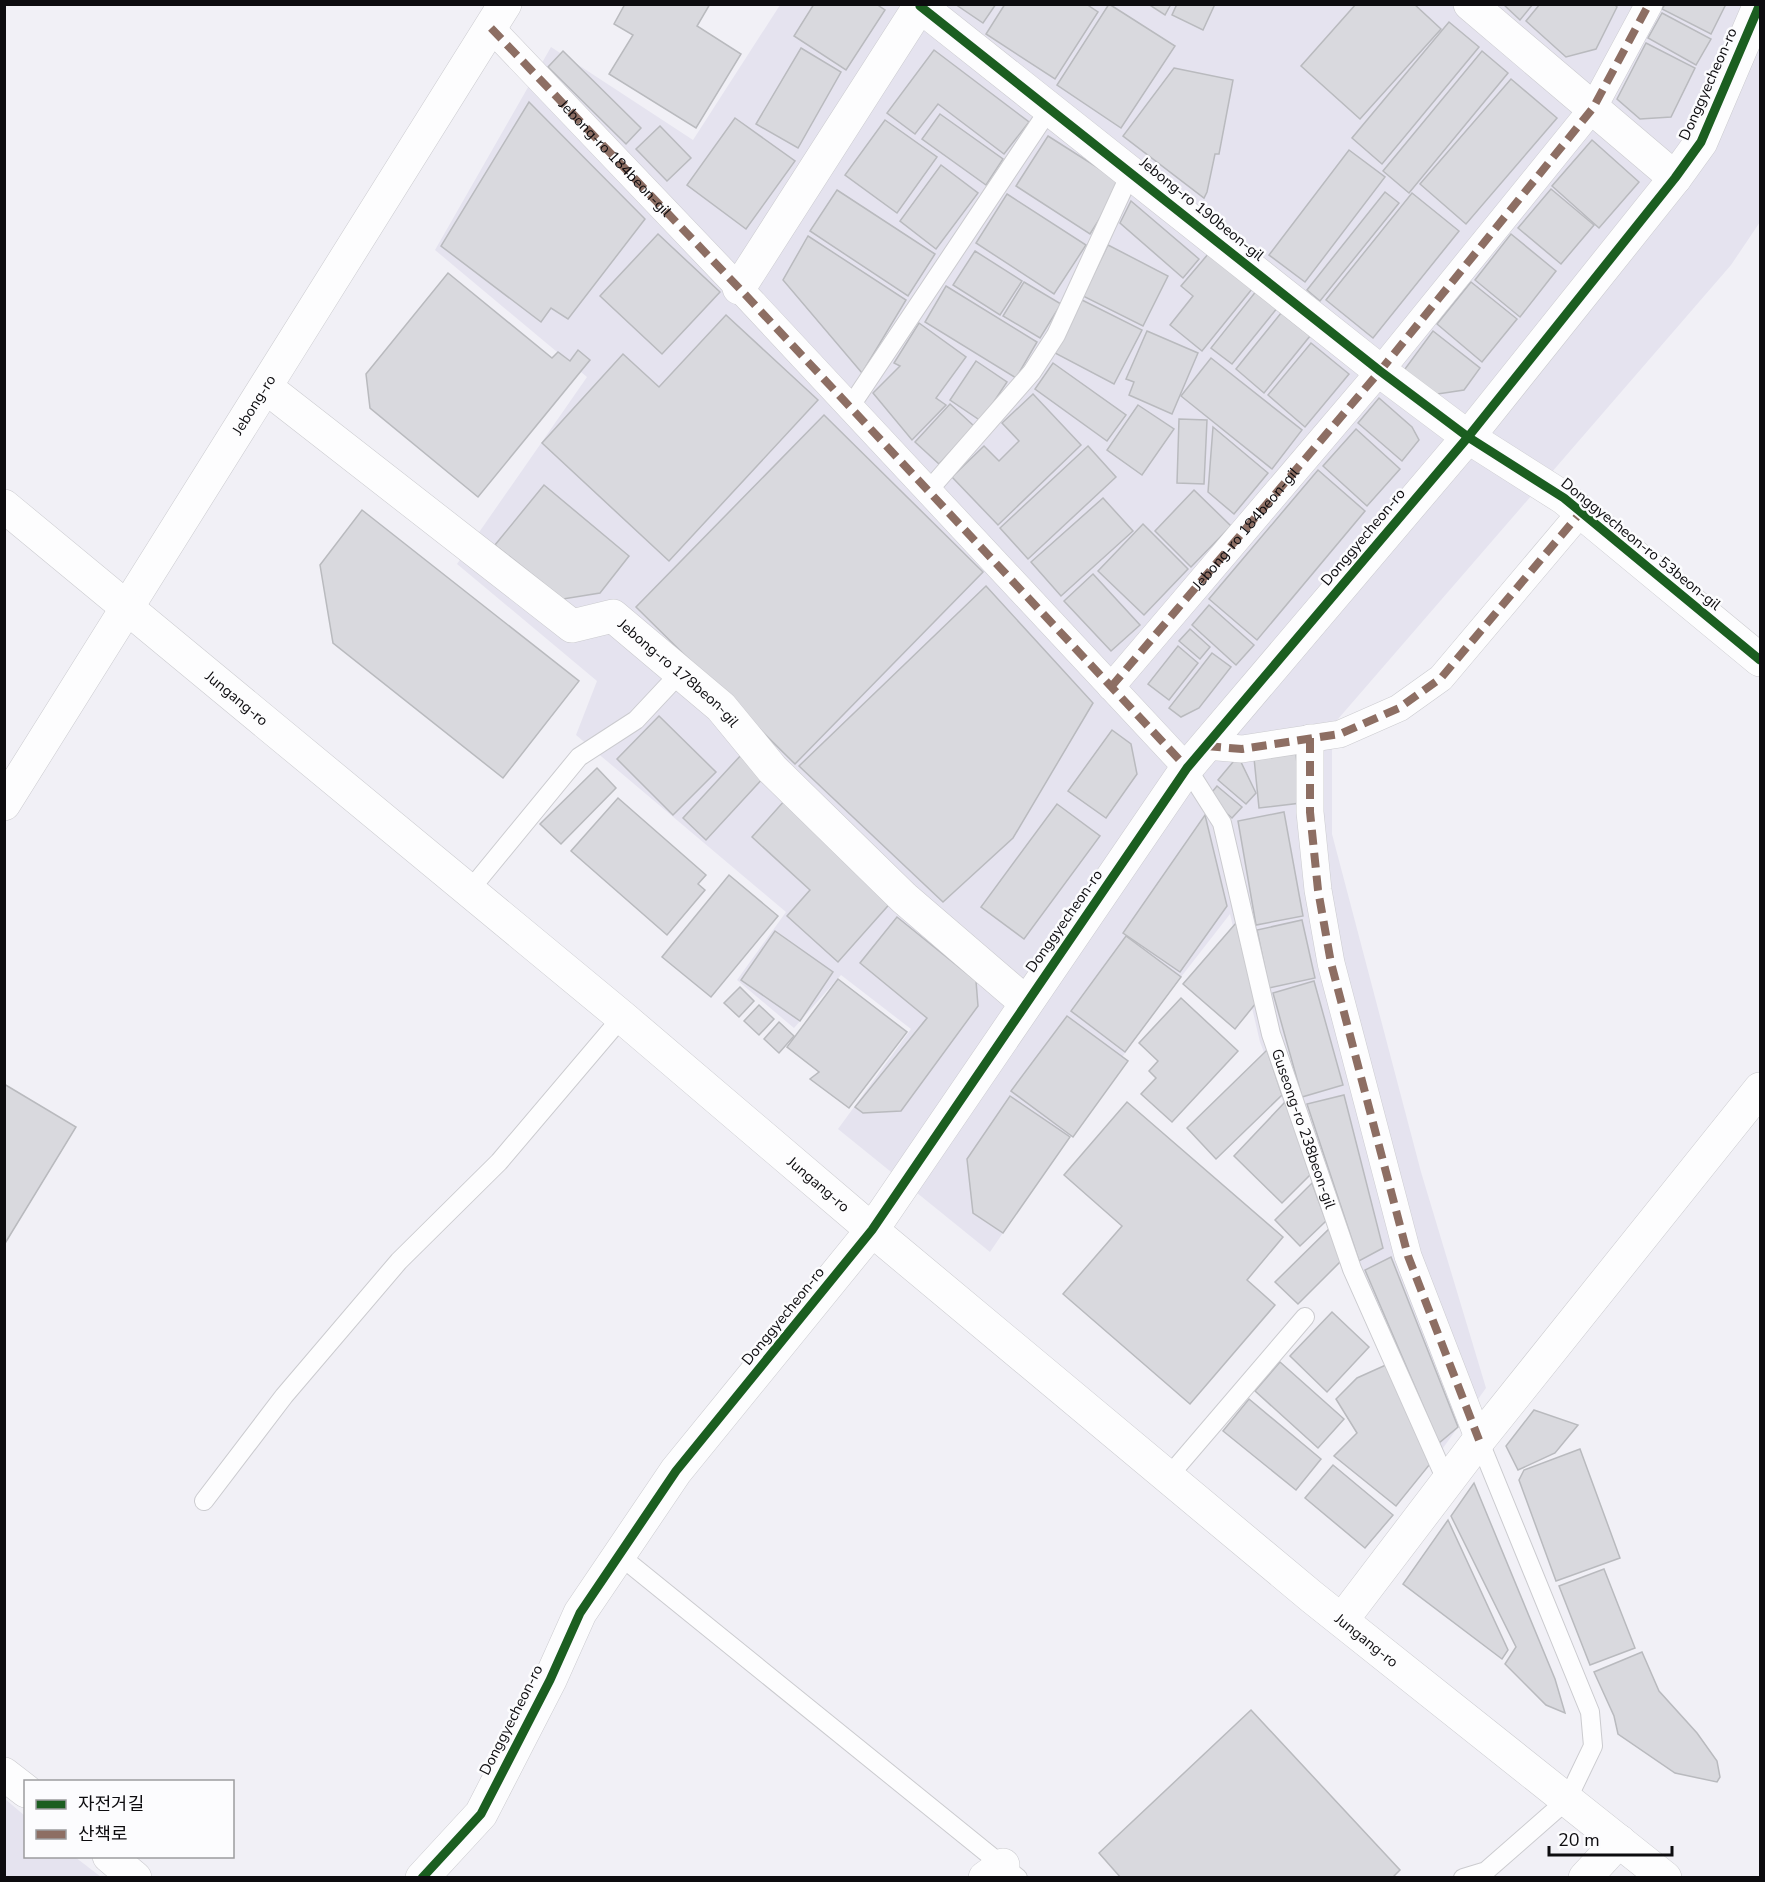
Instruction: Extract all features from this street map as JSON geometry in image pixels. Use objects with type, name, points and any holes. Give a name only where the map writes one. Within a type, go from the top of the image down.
[{"type":"street","points":[[1470,4],[1675,178]]},
{"type":"street","points":[[1380,370],[1593,108],[1648,4]]},
{"type":"street","name":"Donggyecheon-ro","points":[[422,1878],[481,1814],[550,1680],[580,1613],[676,1471],[872,1230],[1025,1002],[1197,757],[1468,437],[1675,178],[1701,142],[1760,4]]},
{"type":"street","points":[[739,288],[921,5]]},
{"type":"street","name":"Jebong-ro 190beon-gil","points":[[921,5],[1380,370],[1468,437]]},
{"type":"street","name":"Jebong-ro 184beon-gil","points":[[498,16],[739,288],[1111,687],[1197,757]]},
{"type":"street","name":"Jebong-ro","points":[[4,804],[267,388],[498,16]]},
{"type":"street","name":"Jebong-ro 184beon-gil","points":[[1111,687],[1380,370]]},
{"type":"street","name":"Jebong-ro 178beon-gil","points":[[267,388],[572,626],[613,616],[721,707],[772,770],[904,898],[1025,1002]]},
{"type":"street","name":"Donggyecheon-ro 53beon-gil","points":[[1468,437],[1564,498],[1761,660]]},
{"type":"street","name":"Jungang-ro","points":[[4,506],[622,1017],[872,1230],[1168,1477],[1342,1620],[1665,1878]]},
{"type":"street","points":[[1197,757],[1340,734],[1399,708],[1441,678],[1581,512]]},
{"type":"street","points":[[1310,738],[1310,812],[1318,890],[1331,963],[1408,1256],[1479,1440]]},
{"type":"street","points":[[1342,1620],[1479,1440],[1761,1089]]},
{"type":"street","points":[[4,1774],[24,1789]]},
{"type":"street","points":[[1586,1878],[1619,1841]]},
{"type":"street","points":[[110,1858],[135,1878]]},
{"type":"lane","points":[[850,407],[1050,108]]},
{"type":"lane","points":[[928,491],[1032,372],[1056,335],[1131,172]]},
{"type":"lane","points":[[469,891],[579,757],[636,720],[680,673]]},
{"type":"lane","name":"Guseong-ro 238beon-gil","points":[[1197,757],[1222,823],[1271,1034],[1353,1269],[1447,1482]]},
{"type":"lane","points":[[204,1501],[284,1396],[399,1261],[499,1162],[622,1017]]},
{"type":"lane","points":[[1168,1477],[1305,1317]]},
{"type":"lane","points":[[1463,1878],[1486,1871],[1567,1800],[1593,1746],[1590,1712],[1479,1440]]},
{"type":"lane","points":[[619,1555],[1002,1873]]},
{"type":"shaded area","points":[[780,5],[1760,5],[1760,222],[1731,265],[1332,726],[1332,834],[1421,1172],[1486,1388],[1433,1462],[1349,1274],[1260,1042],[1230,914],[1146,1022],[990,1252],[838,1129],[911,1029],[841,975],[794,1028],[737,980],[786,912],[576,735],[597,681],[457,564],[587,377],[435,250],[551,47],[693,140]]},
{"type":"shaded area","points":[[5,1799],[24,1815],[24,1858],[76,1858],[101,1877],[5,1877]]},
{"type":"building","points":[[625,4],[710,4],[697,26],[741,54],[696,128],[609,74],[633,35],[614,24]]},
{"type":"building","points":[[814,4],[876,4],[885,10],[846,70],[794,36]]},
{"type":"building","points":[[955,4],[996,4],[983,23]]},
{"type":"building","points":[[1005,4],[1086,4],[1098,12],[1055,79],[986,34]]},
{"type":"building","points":[[1109,4],[1175,46],[1121,128],[1057,85]]},
{"type":"building","points":[[1148,4],[1171,4],[1165,15]]},
{"type":"building","points":[[1177,4],[1215,4],[1203,30],[1172,15]]},
{"type":"building","points":[[1356,4],[1414,4],[1441,29],[1360,119],[1301,66]]},
{"type":"building","points":[[1503,4],[1533,4],[1520,20]]},
{"type":"building","points":[[1540,4],[1614,4],[1617,7],[1596,49],[1566,57],[1526,21]]},
{"type":"building","points":[[1665,4],[1726,4],[1711,34],[1662,9]]},
{"type":"building","points":[[1662,13],[1711,39],[1696,65],[1648,38]]},
{"type":"building","points":[[1449,22],[1479,47],[1382,164],[1352,138]]},
{"type":"building","points":[[1646,43],[1695,68],[1671,117],[1640,119],[1617,99]]},
{"type":"building","points":[[801,48],[841,72],[798,148],[756,124]]},
{"type":"building","points":[[934,50],[1029,122],[1004,154],[938,104],[915,134],[887,113]]},
{"type":"building","points":[[563,51],[641,128],[626,144],[548,67]]},
{"type":"building","points":[[1482,51],[1508,73],[1409,193],[1383,171]]},
{"type":"building","points":[[1174,68],[1233,80],[1219,154],[1215,154],[1204,198],[1123,136]]},
{"type":"building","points":[[1511,79],[1557,118],[1466,224],[1420,184]]},
{"type":"building","points":[[529,102],[645,219],[568,319],[551,308],[541,322],[441,246]]},
{"type":"building","points":[[940,114],[1003,159],[986,185],[922,139]]},
{"type":"building","points":[[735,118],[795,161],[746,229],[687,185]]},
{"type":"building","points":[[885,120],[937,157],[897,213],[845,175]]},
{"type":"building","points":[[660,126],[691,158],[667,181],[636,149]]},
{"type":"building","points":[[1048,136],[1122,183],[1090,234],[1016,186]]},
{"type":"building","points":[[1592,140],[1639,182],[1599,228],[1552,186]]},
{"type":"building","points":[[1349,150],[1385,177],[1305,282],[1269,255]]},
{"type":"building","points":[[941,165],[978,193],[936,249],[900,221]]},
{"type":"building","points":[[1551,189],[1594,225],[1561,264],[1518,228]]},
{"type":"building","points":[[837,190],[935,254],[908,296],[810,231]]},
{"type":"building","points":[[1385,192],[1399,203],[1320,301],[1307,290]]},
{"type":"building","points":[[1412,193],[1459,231],[1373,338],[1326,300]]},
{"type":"building","points":[[1007,194],[1086,245],[1054,294],[976,243]]},
{"type":"building","points":[[1131,201],[1199,259],[1183,278],[1120,223]]},
{"type":"building","points":[[658,234],[720,292],[662,354],[600,296]]},
{"type":"building","points":[[1511,234],[1556,271],[1520,317],[1475,280]]},
{"type":"building","points":[[808,236],[906,300],[862,373],[783,280]]},
{"type":"building","points":[[1108,245],[1168,276],[1143,326],[1083,296]]},
{"type":"building","points":[[975,251],[1022,281],[1000,315],[953,285]]},
{"type":"building","points":[[1209,253],[1252,289],[1202,351],[1170,325],[1193,296],[1181,286]]},
{"type":"building","points":[[448,273],[552,358],[558,352],[570,361],[578,350],[590,360],[478,497],[370,408],[366,374]]},
{"type":"building","points":[[1024,282],[1061,304],[1040,338],[1003,316]]},
{"type":"building","points":[[1471,282],[1517,319],[1482,362],[1437,324]]},
{"type":"building","points":[[946,286],[1037,342],[1016,378],[925,322]]},
{"type":"building","points":[[1257,290],[1278,307],[1232,364],[1211,348]]},
{"type":"building","points":[[1082,300],[1142,330],[1114,384],[1055,353]]},
{"type":"building","points":[[1281,313],[1310,336],[1264,393],[1236,369]]},
{"type":"building","points":[[726,315],[818,400],[669,561],[542,443],[623,354],[659,387]]},
{"type":"building","points":[[919,323],[966,357],[936,398],[946,405],[912,440],[873,393],[900,366],[894,363]]},
{"type":"building","points":[[1147,331],[1198,353],[1172,414],[1129,395],[1134,382],[1126,379]]},
{"type":"building","points":[[1433,331],[1480,368],[1464,390],[1431,395],[1402,373]]},
{"type":"building","points":[[1311,343],[1349,374],[1305,427],[1268,395]]},
{"type":"building","points":[[1211,358],[1302,430],[1272,469],[1181,396]]},
{"type":"building","points":[[976,361],[1007,382],[981,421],[950,400]]},
{"type":"building","points":[[1053,363],[1126,415],[1107,441],[1035,389]]},
{"type":"building","points":[[1033,394],[1081,445],[998,525],[952,477],[984,446],[999,461],[1019,441],[1002,423]]},
{"type":"building","points":[[1379,398],[1412,427],[1419,440],[1402,461],[1358,423]]},
{"type":"building","points":[[950,404],[974,426],[939,464],[915,442]]},
{"type":"building","points":[[1138,405],[1174,429],[1142,475],[1107,450]]},
{"type":"building","points":[[824,415],[983,572],[795,764],[636,607]]},
{"type":"building","points":[[1179,419],[1207,420],[1204,484],[1177,483]]},
{"type":"building","points":[[1213,427],[1268,473],[1234,514],[1208,492]]},
{"type":"building","points":[[1356,429],[1400,469],[1367,506],[1323,466]]},
{"type":"building","points":[[1088,446],[1116,477],[1028,559],[1000,528]]},
{"type":"building","points":[[1318,470],[1365,511],[1257,640],[1209,599]]},
{"type":"building","points":[[544,485],[629,556],[600,593],[563,599],[495,545]]},
{"type":"building","points":[[1194,490],[1231,526],[1191,567],[1155,531]]},
{"type":"building","points":[[1103,498],[1133,531],[1061,596],[1031,562]]},
{"type":"building","points":[[362,510],[579,681],[503,778],[333,643],[320,565]]},
{"type":"building","points":[[1143,524],[1188,569],[1144,615],[1098,571]]},
{"type":"building","points":[[1093,574],[1140,625],[1111,651],[1064,601]]},
{"type":"building","points":[[986,586],[1093,703],[1013,838],[943,902],[799,766]]},
{"type":"building","points":[[1209,605],[1254,645],[1236,665],[1192,625]]},
{"type":"building","points":[[1190,629],[1210,647],[1200,659],[1179,641]]},
{"type":"building","points":[[1178,646],[1198,663],[1169,700],[1148,684]]},
{"type":"building","points":[[1212,653],[1231,667],[1199,708],[1181,717],[1169,708]]},
{"type":"building","points":[[659,716],[716,772],[673,815],[617,759]]},
{"type":"building","points":[[1112,730],[1131,744],[1137,774],[1106,818],[1068,791]]},
{"type":"building","points":[[742,754],[765,776],[706,840],[683,818]]},
{"type":"building","points":[[1296,754],[1301,803],[1259,808],[1254,758]]},
{"type":"building","points":[[1238,756],[1256,793],[1246,804],[1218,780]]},
{"type":"building","points":[[597,768],[616,788],[561,844],[540,824]]},
{"type":"building","points":[[1217,786],[1242,807],[1232,818],[1208,797]]},
{"type":"building","points":[[618,798],[706,875],[698,884],[705,890],[667,935],[571,851]]},
{"type":"building","points":[[785,800],[894,899],[838,962],[787,916],[810,890],[752,837]]},
{"type":"building","points":[[1057,804],[1100,836],[1024,939],[981,907]]},
{"type":"building","points":[[1284,812],[1303,916],[1256,925],[1238,821]]},
{"type":"building","points":[[1205,815],[1227,906],[1180,972],[1123,933]]},
{"type":"building","points":[[729,875],[778,916],[711,997],[662,957]]},
{"type":"building","points":[[897,917],[976,981],[978,1006],[901,1111],[863,1113],[855,1107],[927,1018],[860,963]]},
{"type":"building","points":[[1302,920],[1315,978],[1269,988],[1257,930]]},
{"type":"building","points":[[1236,923],[1256,1003],[1235,1029],[1183,984]]},
{"type":"building","points":[[775,931],[833,972],[800,1021],[741,980]]},
{"type":"building","points":[[1126,936],[1181,977],[1125,1052],[1071,1011]]},
{"type":"building","points":[[838,979],[907,1032],[849,1108],[810,1079],[819,1072],[787,1047]]},
{"type":"building","points":[[1314,981],[1343,1085],[1302,1097],[1273,993]]},
{"type":"building","points":[[740,987],[754,1001],[739,1017],[724,1003]]},
{"type":"building","points":[[1181,998],[1238,1051],[1172,1122],[1141,1094],[1156,1078],[1149,1071],[1158,1061],[1139,1043]]},
{"type":"building","points":[[759,1005],[774,1019],[759,1035],[744,1021]]},
{"type":"building","points":[[1067,1016],[1128,1061],[1073,1137],[1011,1091]]},
{"type":"building","points":[[779,1022],[794,1036],[779,1053],[764,1039]]},
{"type":"building","points":[[1267,1050],[1282,1095],[1216,1159],[1187,1128]]},
{"type":"building","points":[[4,1084],[76,1127],[4,1245]]},
{"type":"building","points":[[1344,1095],[1383,1248],[1359,1261],[1307,1104]]},
{"type":"building","points":[[1010,1096],[1070,1137],[1003,1233],[973,1213],[967,1159]]},
{"type":"building","points":[[1286,1101],[1310,1175],[1282,1203],[1234,1156]]},
{"type":"building","points":[[1127,1102],[1283,1237],[1247,1280],[1275,1305],[1190,1404],[1063,1294],[1122,1226],[1064,1175]]},
{"type":"building","points":[[1312,1183],[1326,1221],[1300,1246],[1275,1220]]},
{"type":"building","points":[[1330,1228],[1341,1261],[1298,1304],[1275,1282]]},
{"type":"building","points":[[1391,1257],[1458,1427],[1439,1443],[1365,1270]]},
{"type":"building","points":[[1332,1312],[1369,1347],[1327,1392],[1290,1356]]},
{"type":"building","points":[[1280,1362],[1344,1419],[1318,1448],[1255,1391]]},
{"type":"building","points":[[1388,1364],[1430,1464],[1396,1506],[1334,1456],[1357,1433],[1336,1399],[1357,1378]]},
{"type":"building","points":[[1249,1399],[1321,1459],[1296,1490],[1223,1431]]},
{"type":"building","points":[[1534,1410],[1578,1425],[1555,1453],[1518,1470],[1506,1446]]},
{"type":"building","points":[[1580,1449],[1620,1558],[1556,1581],[1519,1480],[1524,1470]]},
{"type":"building","points":[[1333,1465],[1393,1515],[1365,1548],[1305,1498]]},
{"type":"building","points":[[1474,1483],[1555,1679],[1565,1713],[1546,1705],[1505,1664],[1516,1647],[1451,1516]]},
{"type":"building","points":[[1448,1520],[1508,1650],[1502,1659],[1403,1584]]},
{"type":"building","points":[[1604,1569],[1635,1648],[1590,1665],[1559,1586]]},
{"type":"building","points":[[1642,1652],[1659,1691],[1697,1733],[1717,1761],[1720,1777],[1717,1782],[1675,1773],[1618,1734],[1614,1716],[1594,1672]]},
{"type":"building","points":[[1251,1710],[1400,1870],[1392,1878],[1121,1878],[1099,1853]]},
{"type":"marked path","points":[[1111,687],[1380,371],[1593,108],[1649,4]]},
{"type":"marked path","points":[[491,28],[739,288],[1187,768]]},
{"type":"marked path","points":[[1206,746],[1242,749],[1340,734],[1399,708],[1441,678],[1581,512]]},
{"type":"marked path","points":[[1310,738],[1310,812],[1318,890],[1331,963],[1408,1256],[1479,1440]]},
{"type":"cycle path","points":[[921,4],[920,6],[1380,371],[1468,437],[1564,498],[1760,660]]},
{"type":"cycle path","points":[[422,1878],[481,1814],[550,1680],[580,1613],[676,1471],[872,1230],[1187,768],[1468,437],[1675,178],[1701,142],[1760,4]]}]
